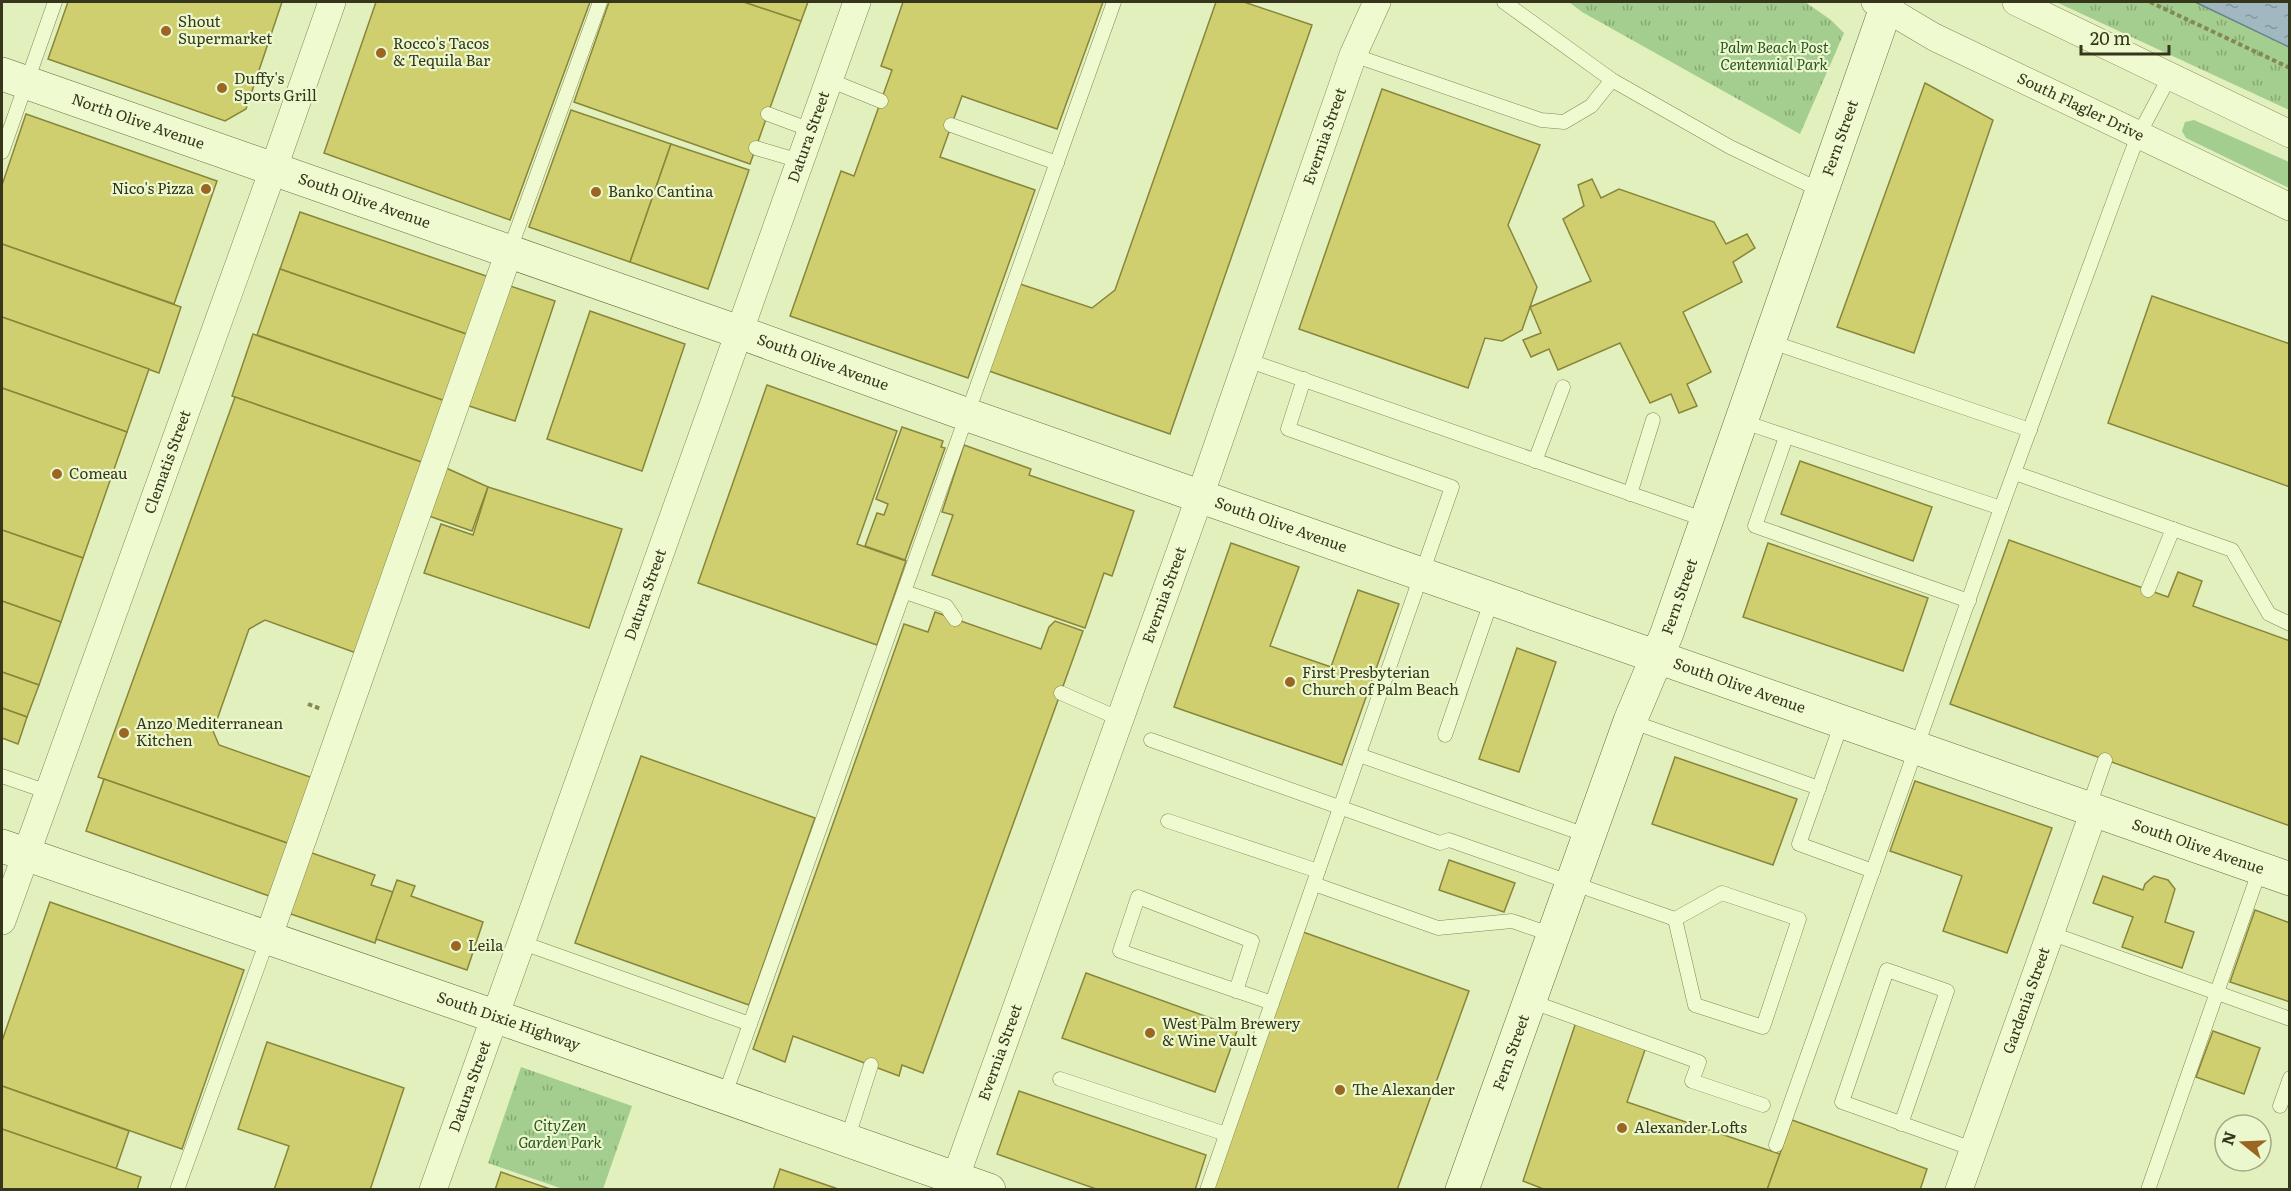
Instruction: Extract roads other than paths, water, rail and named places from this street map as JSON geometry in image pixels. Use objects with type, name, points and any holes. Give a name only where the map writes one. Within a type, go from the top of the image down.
[{"type":"street","name":"Clematis Street","points":[[2,921],[13,850],[48,792],[332,2]]},
{"type":"street","name":"Datura Street","points":[[433,1190],[857,2]]},
{"type":"street","name":"Evernia Street","points":[[953,1184],[1200,496],[1353,55],[1377,2]]},
{"type":"street","points":[[2016,2],[2289,134]]},
{"type":"street","name":"South Flagler Drive","points":[[1882,4],[1934,38],[2289,207]]},
{"type":"street","name":"Fern Street","points":[[1462,1190],[1630,721],[1647,677],[1658,658],[1822,191],[1882,4]]},
{"type":"street","name":"North Olive Avenue","points":[[14,79],[273,170]]},
{"type":"street","name":"South Olive Avenue","points":[[273,170],[2275,874]]},
{"type":"street","points":[[268,938],[509,252]]},
{"type":"street","name":"Gardenia Street","points":[[1959,1190],[2091,810]]},
{"type":"street","name":"South Dixie Highway","points":[[13,850],[847,1140],[953,1184],[989,1190]]},
{"type":"lane","points":[[2,152],[14,79],[55,2]]},
{"type":"lane","points":[[509,252],[600,2]]},
{"type":"lane","points":[[724,1097],[1114,2]]},
{"type":"lane","points":[[1504,2],[1612,80],[1730,147],[1822,191]]},
{"type":"lane","points":[[1353,55],[1541,120],[1564,122],[1591,106],[1612,80]]},
{"type":"lane","points":[[1776,1145],[2030,429],[2138,136],[2170,76]]},
{"type":"lane","points":[[829,80],[881,101]]},
{"type":"lane","points":[[768,114],[811,130]]},
{"type":"lane","points":[[951,125],[1057,163]]},
{"type":"lane","points":[[756,148],[800,160]]},
{"type":"lane","points":[[1769,341],[2030,429]]},
{"type":"lane","points":[[1247,360],[1706,520]]},
{"type":"lane","points":[[1207,1190],[1452,487],[1288,429],[1304,379]]},
{"type":"lane","points":[[1535,461],[1563,387]]},
{"type":"lane","points":[[1630,494],[1653,420]]},
{"type":"lane","points":[[1741,421],[2001,508]]},
{"type":"lane","points":[[1786,437],[1755,526],[1969,601]]},
{"type":"lane","points":[[2015,473],[2232,550],[2269,614],[2289,624]]},
{"type":"lane","points":[[2148,590],[2173,529]]},
{"type":"lane","points":[[905,592],[946,606],[955,619]]},
{"type":"lane","points":[[1445,735],[1492,599]]},
{"type":"lane","points":[[1061,693],[1120,719]]},
{"type":"lane","points":[[1630,721],[1819,788]]},
{"type":"lane","points":[[1842,722],[1798,844],[1873,871]]},
{"type":"lane","points":[[1151,740],[1440,843],[1449,840],[1675,919],[1722,893],[1799,920],[1763,1027],[1695,1005],[1675,919]]},
{"type":"lane","points":[[1359,755],[1589,836]]},
{"type":"lane","points":[[2091,810],[2105,760]]},
{"type":"lane","points":[[2,776],[48,792]]},
{"type":"lane","points":[[1168,821],[1438,928],[1512,921],[1554,935]]},
{"type":"lane","points":[[2148,1190],[2217,991],[2275,874]]},
{"type":"lane","points":[[1236,991],[1252,941],[1138,897],[1120,951],[1236,991],[1272,1003]]},
{"type":"lane","points":[[2050,933],[2217,991],[2289,1019]]},
{"type":"lane","points":[[177,1190],[268,938]]},
{"type":"lane","points":[[520,942],[750,1024]]},
{"type":"lane","points":[[1901,1124],[1947,991],[1887,970],[1842,1102],[1901,1124],[1974,1149]]},
{"type":"lane","points":[[1530,1001],[1699,1062],[1692,1081],[1763,1106]]},
{"type":"lane","points":[[847,1140],[871,1065]]},
{"type":"lane","points":[[2280,1106],[2289,1078]]},
{"type":"lane","points":[[1060,1079],[1226,1134]]},
{"type":"water","points":[[2195,2],[2289,2],[2289,47]]},
{"type":"place","name":"Shout Supermarket","points":[[166,31]]},
{"type":"place","name":"Rocco's Tacos & Tequila Bar","points":[[381,53]]},
{"type":"place","name":"Duffy's Sports Grill","points":[[222,88]]},
{"type":"place","name":"Nico's Pizza","points":[[206,189]]},
{"type":"place","name":"Banko Cantina","points":[[596,192]]},
{"type":"place","name":"Comeau","points":[[57,474]]},
{"type":"place","name":"First Presbyterian Church of Palm Beach","points":[[1290,682]]},
{"type":"place","name":"Anzo Mediterranean Kitchen","points":[[124,733]]},
{"type":"place","name":"Leila","points":[[456,946]]},
{"type":"place","name":"West Palm Brewery & Wine Vault","points":[[1150,1033]]},
{"type":"place","name":"The Alexander","points":[[1340,1090]]},
{"type":"place","name":"Alexander Lofts","points":[[1622,1128]]},
{"type":"park label","name":"Palm Beach Post Centennial Park","points":[[1774,56]]},
{"type":"park label","name":"CityZen Garden Park","points":[[560,1134]]}]
